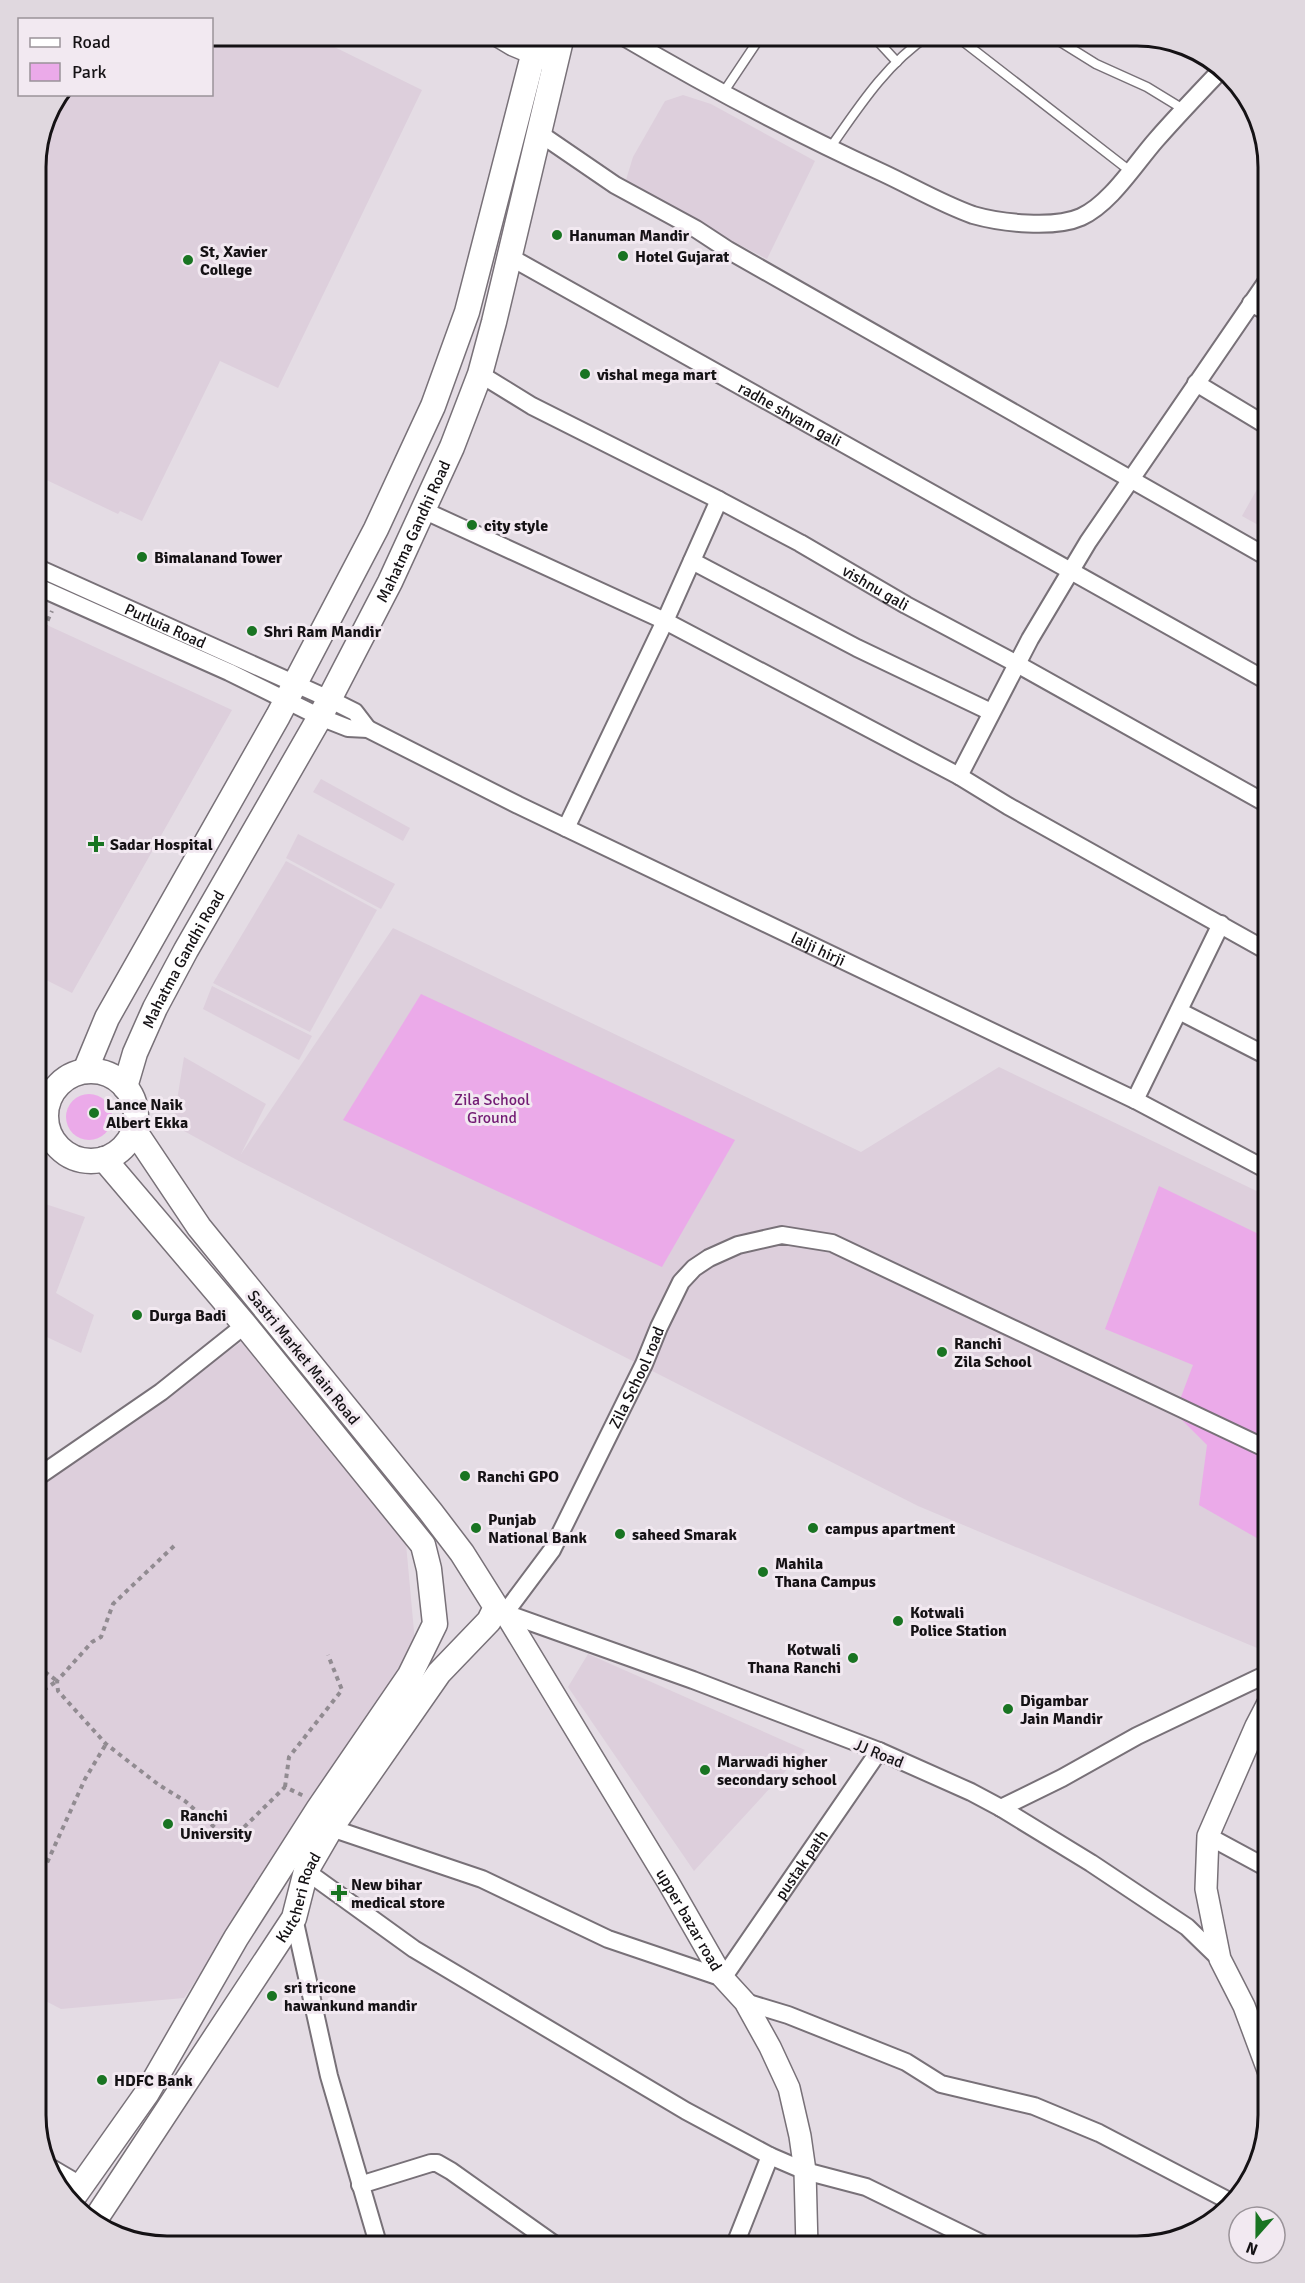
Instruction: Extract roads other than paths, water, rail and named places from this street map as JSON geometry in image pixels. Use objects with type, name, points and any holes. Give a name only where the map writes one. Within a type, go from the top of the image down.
[{"type":"main road","name":"Mahatma Gandhi Road","points":[[85,1071],[107,1018],[291,691],[376,529],[433,406],[467,312],[535,47]]},
{"type":"main road","name":"Mahatma Gandhi Road","points":[[125,1087],[135,1053],[155,1008],[325,708],[390,582],[452,447],[480,374],[560,47]]},
{"type":"main road","points":[[46,1141],[75,1158],[90,1161],[104,1159],[117,1152],[128,1142],[134,1130],[136,1114],[133,1100],[125,1087],[114,1077],[100,1072],[85,1071],[70,1076],[47,1096]]},
{"type":"main road","name":"Sastri Market Main Road","points":[[134,1130],[199,1227],[430,1511],[500,1612]]},
{"type":"main road","points":[[77,2192],[147,2093],[236,1938],[325,1818],[410,1675],[435,1624],[429,1569],[423,1545],[245,1325],[104,1159]]},
{"type":"main road","name":"Kutcheri Road","points":[[98,2215],[294,1918],[306,1872],[325,1818],[439,1673],[500,1612]]},
{"type":"street","points":[[538,47],[556,63]]},
{"type":"street","points":[[641,47],[723,93],[830,148],[954,207],[997,220],[1023,223],[1080,218],[1100,204],[1183,109],[1215,76]]},
{"type":"street","points":[[539,133],[615,184],[696,228],[728,250],[1258,552]]},
{"type":"street","name":"radhe shyam gali","points":[[510,257],[1258,676]]},
{"type":"street","points":[[959,776],[1017,664],[1071,570],[1258,293]]},
{"type":"street","points":[[1251,303],[1258,307]]},
{"type":"street","name":"vishnu gali","points":[[480,374],[532,406],[800,543],[906,605],[1017,664],[1258,799]]},
{"type":"street","points":[[1196,383],[1258,420]]},
{"type":"street","points":[[566,828],[665,621],[719,500]]},
{"type":"street","points":[[423,510],[665,621],[959,776],[1008,806],[1258,946]]},
{"type":"street","points":[[692,561],[857,648],[991,712]]},
{"type":"street","name":"Purluia Road","points":[[47,572],[291,691]]},
{"type":"street","name":"Purluia Road","points":[[47,591],[291,691]]},
{"type":"street","name":"lalji hirji","points":[[291,691],[325,708],[355,712],[368,729],[566,828],[1135,1100],[1258,1165]]},
{"type":"street","points":[[1135,1100],[1221,924]]},
{"type":"street","points":[[1179,1011],[1258,1051]]},
{"type":"street","name":"Zila School road","points":[[500,1612],[552,1550],[644,1364],[681,1282],[694,1268],[738,1245],[782,1235],[832,1243],[1258,1445]]},
{"type":"street","points":[[46,1471],[161,1392],[245,1325]]},
{"type":"street","name":"JJ Road","points":[[500,1612],[693,1680],[879,1751],[971,1792],[1091,1863],[1187,1927],[1220,1959]]},
{"type":"street","name":"upper bazar road","points":[[500,1612],[668,1882],[723,1978],[745,2002],[771,2047],[789,2088],[800,2136],[805,2171],[807,2236]]},
{"type":"street","points":[[1001,1808],[1062,1778],[1137,1736],[1258,1678]]},
{"type":"street","points":[[1258,1722],[1208,1836],[1206,1889],[1220,1959],[1244,2006],[1258,2044]]},
{"type":"street","name":"pustak path","points":[[723,1978],[879,1751]]},
{"type":"street","points":[[325,1818],[482,1880],[608,1939],[723,1978]]},
{"type":"street","points":[[1208,1836],[1258,1863]]},
{"type":"street","points":[[306,1872],[414,1949],[618,2073],[770,2156],[805,2171],[866,2187],[966,2236]]},
{"type":"street","points":[[294,1918],[328,2076],[376,2236]]},
{"type":"street","points":[[745,2002],[788,2015],[906,2062],[941,2084],[1034,2106],[1078,2124],[1160,2163],[1225,2198]]},
{"type":"street","points":[[738,2236],[770,2156]]},
{"type":"street","points":[[360,2185],[437,2163],[543,2236]]},
{"type":"lane","points":[[723,93],[754,47]]},
{"type":"lane","points":[[883,47],[897,62]]},
{"type":"lane","points":[[830,148],[861,103],[913,47]]},
{"type":"lane","points":[[970,47],[1131,171]]},
{"type":"lane","points":[[1069,47],[1096,64],[1147,87],[1183,109]]},
{"type":"place","name":"Hanuman Mandir","points":[[557,235]]},
{"type":"place","name":"Hotel Gujarat","points":[[623,256]]},
{"type":"place","name":"St, Xavier College","points":[[188,260]]},
{"type":"place","name":"vishal mega mart","points":[[585,374]]},
{"type":"place","name":"city style","points":[[472,525]]},
{"type":"place","name":"Bimalanand Tower","points":[[142,557]]},
{"type":"place","name":"Shri Ram Mandir","points":[[252,631]]},
{"type":"place","name":"Sadar Hospital","points":[[96,844]]},
{"type":"place","name":"Lance Naik Albert Ekka","points":[[94,1113]]},
{"type":"place","name":"Durga Badi","points":[[137,1315]]},
{"type":"place","name":"Ranchi Zila School","points":[[942,1352]]},
{"type":"place","name":"Ranchi GPO","points":[[465,1476]]},
{"type":"place","name":"Punjab National Bank","points":[[476,1528]]},
{"type":"place","name":"campus apartment","points":[[813,1528]]},
{"type":"place","name":"saheed Smarak","points":[[620,1534]]},
{"type":"place","name":"Mahila Thana Campus","points":[[763,1572]]},
{"type":"place","name":"Kotwali Police Station","points":[[898,1621]]},
{"type":"place","name":"Kotwali Thana Ranchi","points":[[853,1658]]},
{"type":"place","name":"Digambar Jain Mandir","points":[[1008,1709]]},
{"type":"place","name":"Marwadi higher secondary school","points":[[705,1770]]},
{"type":"place","name":"Ranchi University","points":[[168,1824]]},
{"type":"place","name":"New bihar medical store","points":[[339,1893]]},
{"type":"place","name":"sri tricone hawankund mandir","points":[[272,1996]]},
{"type":"place","name":"HDFC Bank","points":[[102,2080]]},
{"type":"park label","name":"Zila School Ground","points":[[492,1108]]}]
